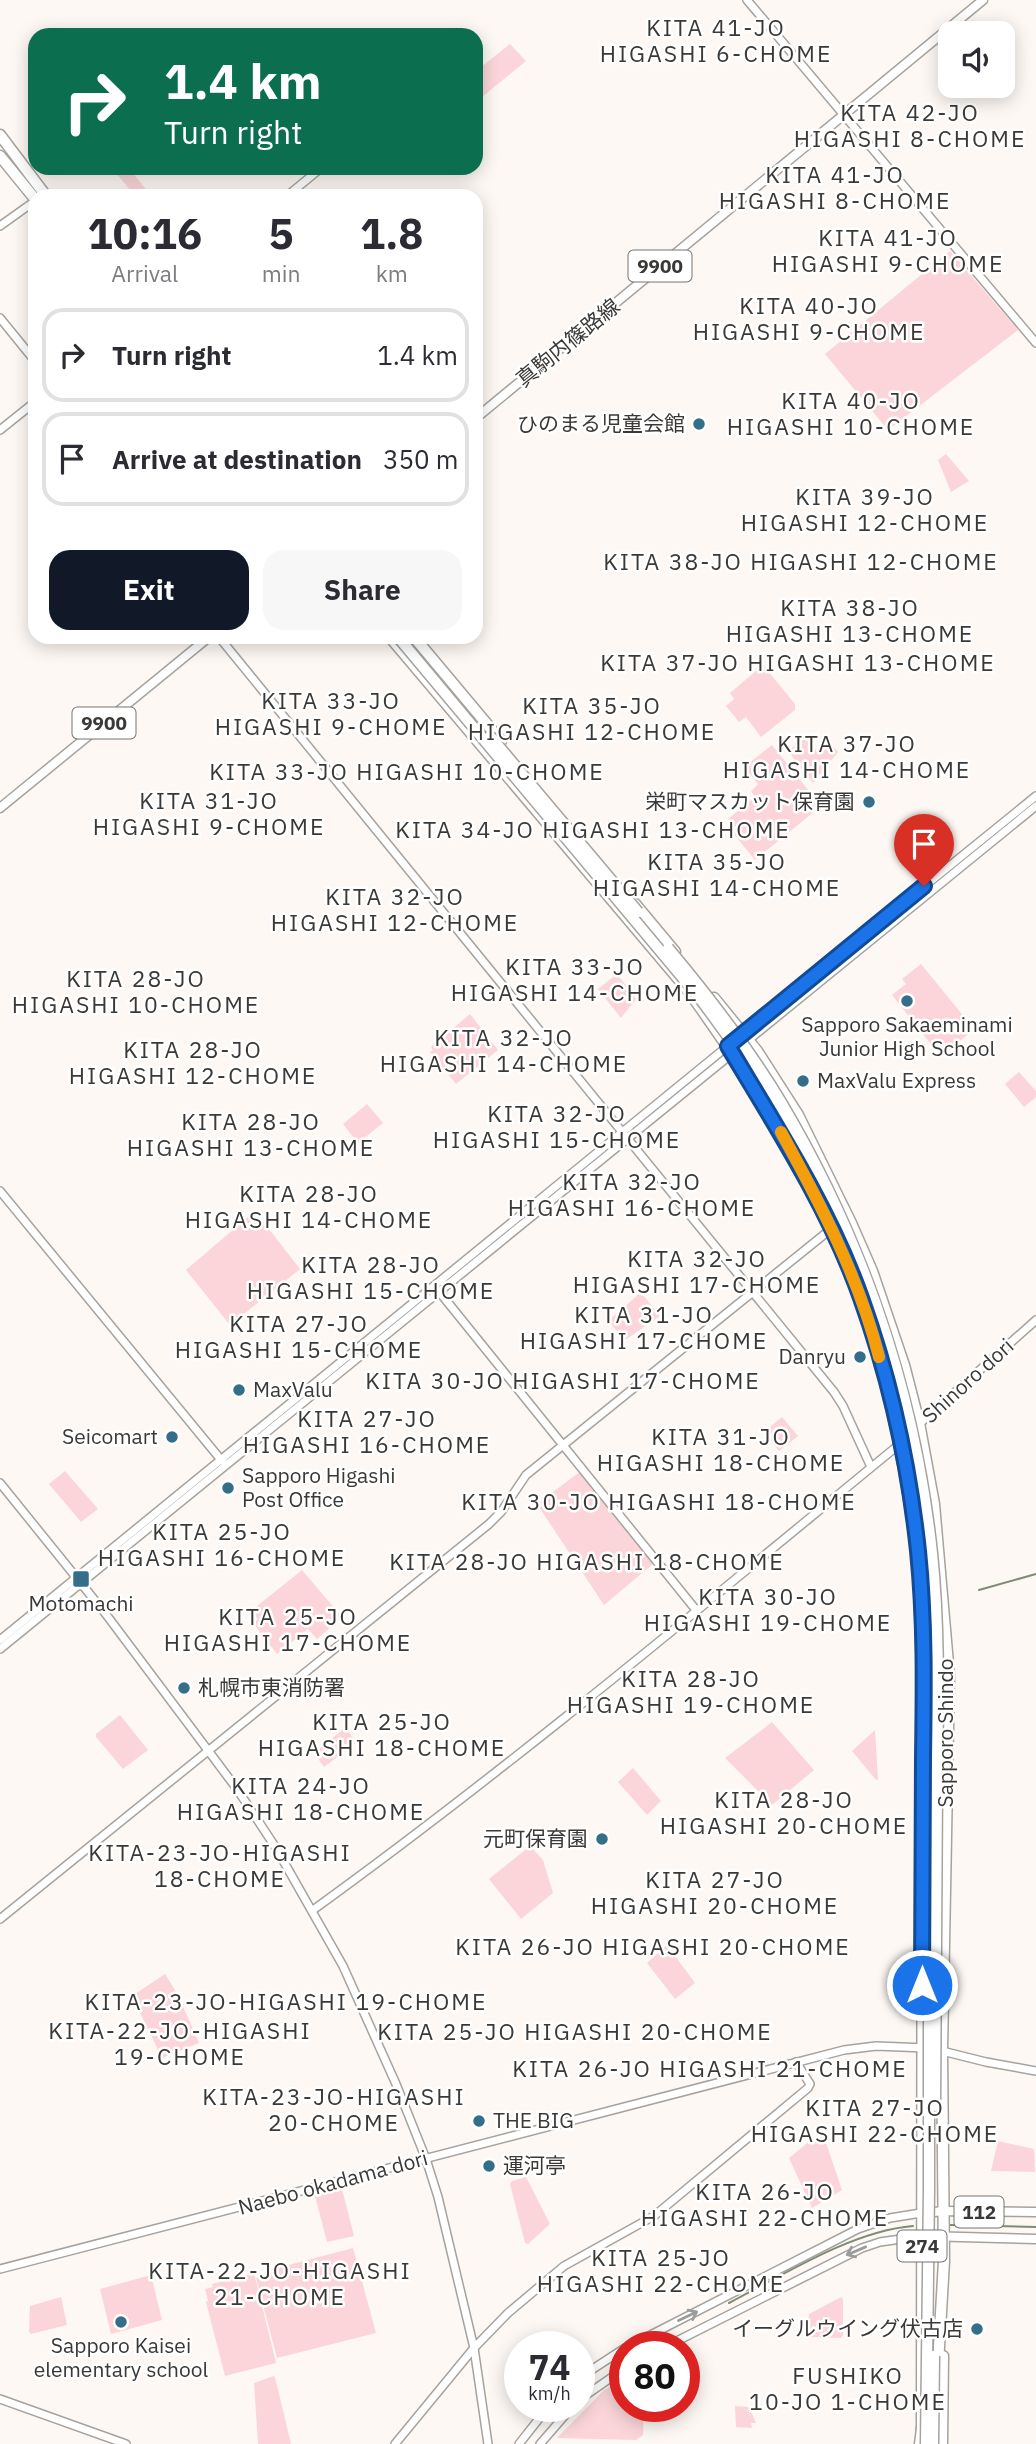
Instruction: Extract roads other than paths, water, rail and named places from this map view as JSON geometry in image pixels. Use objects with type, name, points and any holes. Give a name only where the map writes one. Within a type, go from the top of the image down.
[{"type":"highway","points":[[0,135],[34,189]]},
{"type":"highway","points":[[0,146],[32,189]]},
{"type":"highway","points":[[0,156],[31,189]]},
{"type":"highway","points":[[0,165],[28,189]]},
{"type":"highway","name":"Sapporo Shindo","points":[[396,644],[687,989],[730,1050],[781,1132],[831,1230],[861,1296],[877,1348],[901,1443],[917,1541],[923,1618],[923,2444]]},
{"type":"highway","points":[[404,644],[691,986],[744,1057],[800,1149],[835,1218],[883,1347],[912,1464],[925,1555],[929,1613],[929,2189],[923,2444]]},
{"type":"highway","points":[[412,644],[704,991],[750,1054],[780,1100],[841,1215],[890,1344],[919,1462],[937,1612],[934,2444]]},
{"type":"highway","name":"Sapporo Shindo","points":[[420,644],[746,1036],[798,1115],[844,1204],[872,1271],[904,1365],[919,1423],[935,1512],[949,1675],[942,2050],[944,2261],[934,2444]]},
{"type":"highway","points":[[942,2444],[944,2261]]},
{"type":"main road","name":"真駒内篠路線","points":[[483,412],[983,0]]},
{"type":"main road","name":"9900","points":[[0,808],[200,644]]},
{"type":"main road","name":"112","points":[[921,2213],[1036,2212]]},
{"type":"main road","name":"112","points":[[922,2236],[1036,2239]]},
{"type":"street","points":[[747,0],[1036,343]]},
{"type":"street","points":[[296,189],[312,175]]},
{"type":"street","points":[[0,226],[28,207]]},
{"type":"street","points":[[2,323],[28,352]]},
{"type":"street","points":[[0,430],[28,408]]},
{"type":"street","points":[[225,644],[834,1392],[871,1467]]},
{"type":"street","points":[[0,1640],[79,1580],[730,1050],[1036,796]]},
{"type":"street","points":[[746,1036],[1036,806]]},
{"type":"street","points":[[0,1191],[224,1462]]},
{"type":"street","points":[[0,1919],[489,1524],[501,1512],[526,1475],[831,1230]]},
{"type":"street","points":[[436,1289],[696,1611]]},
{"type":"street","name":"Shinoro dori","points":[[313,1910],[460,1801],[696,1611],[901,1443],[919,1423],[1036,1320]]},
{"type":"street","points":[[0,1483],[79,1580],[209,1751],[269,1836],[343,1966],[426,2159],[438,2197],[474,2348],[488,2444]]},
{"type":"street","points":[[0,1649],[79,1580]]},
{"type":"street","name":"Naebo okadama dori","points":[[0,2269],[844,2050],[876,2046],[921,2047],[1036,2071]]},
{"type":"street","points":[[395,2444],[474,2348],[508,2314],[564,2266],[654,2216],[808,2088],[810,2084],[796,2062]]},
{"type":"street","points":[[657,2331],[858,2229],[890,2218],[921,2213]]},
{"type":"street","points":[[697,2331],[862,2248],[880,2242],[922,2236]]},
{"type":"street","points":[[0,2399],[126,2444]]},
{"type":"street","points":[[519,2444],[536,2422]]},
{"type":"street","points":[[540,2444],[559,2422]]},
{"type":"waterway","points":[[979,1590],[1036,1574]]},
{"type":"waterway","points":[[950,2225],[1036,2227]]},
{"type":"waterway","points":[[729,2303],[842,2245],[866,2236],[913,2226]]},
{"type":"place","name":"ひのまる児童会館","points":[[699,424]]},
{"type":"place","name":"栄町マスカット保育園","points":[[869,802]]},
{"type":"place","name":"Sapporo Sakaeminami Junior High School","points":[[907,1001]]},
{"type":"place","name":"MaxValu Express","points":[[803,1081]]},
{"type":"place","name":"Danryu","points":[[860,1357]]},
{"type":"place","name":"MaxValu","points":[[239,1390]]},
{"type":"place","name":"Seicomart","points":[[172,1437]]},
{"type":"place","name":"Sapporo Higashi Post Office","points":[[228,1488]]},
{"type":"place","name":"Motomachi","points":[[81,1579]]},
{"type":"place","name":"札幌市東消防署","points":[[184,1688]]},
{"type":"place","name":"元町保育園","points":[[602,1839]]},
{"type":"place","name":"THE BIG","points":[[479,2121]]},
{"type":"place","name":"運河亭","points":[[489,2166]]},
{"type":"place","name":"Sapporo Kaisei elementary school","points":[[121,2322]]},
{"type":"place","name":"イーグルウイング伏古店","points":[[977,2329]]},
{"type":"district","name":"KITA 41-JO HIGASHI 6-CHOME","points":[[716,41]]},
{"type":"district","name":"KITA 42-JO HIGASHI 8-CHOME","points":[[910,126]]},
{"type":"district","name":"KITA 41-JO HIGASHI 8-CHOME","points":[[835,188]]},
{"type":"district","name":"KITA 41-JO HIGASHI 9-CHOME","points":[[888,251]]},
{"type":"district","name":"KITA 40-JO HIGASHI 9-CHOME","points":[[809,319]]},
{"type":"district","name":"KITA 40-JO HIGASHI 10-CHOME","points":[[851,414]]},
{"type":"district","name":"KITA 39-JO HIGASHI 12-CHOME","points":[[865,510]]},
{"type":"district","name":"KITA 38-JO HIGASHI 12-CHOME","points":[[801,562]]},
{"type":"district","name":"KITA 38-JO HIGASHI 13-CHOME","points":[[850,621]]},
{"type":"district","name":"KITA 37-JO HIGASHI 13-CHOME","points":[[798,663]]},
{"type":"district","name":"KITA 33-JO HIGASHI 9-CHOME","points":[[331,714]]},
{"type":"district","name":"KITA 35-JO HIGASHI 12-CHOME","points":[[592,719]]},
{"type":"district","name":"KITA 37-JO HIGASHI 14-CHOME","points":[[847,757]]},
{"type":"district","name":"KITA 33-JO HIGASHI 10-CHOME","points":[[407,772]]},
{"type":"district","name":"KITA 31-JO HIGASHI 9-CHOME","points":[[209,814]]},
{"type":"district","name":"KITA 34-JO HIGASHI 13-CHOME","points":[[593,830]]},
{"type":"district","name":"KITA 35-JO HIGASHI 14-CHOME","points":[[717,875]]},
{"type":"district","name":"KITA 32-JO HIGASHI 12-CHOME","points":[[395,910]]},
{"type":"district","name":"KITA 33-JO HIGASHI 14-CHOME","points":[[575,980]]},
{"type":"district","name":"KITA 28-JO HIGASHI 10-CHOME","points":[[136,992]]},
{"type":"district","name":"KITA 32-JO HIGASHI 14-CHOME","points":[[504,1051]]},
{"type":"district","name":"KITA 28-JO HIGASHI 12-CHOME","points":[[193,1063]]},
{"type":"district","name":"KITA 32-JO HIGASHI 15-CHOME","points":[[557,1127]]},
{"type":"district","name":"KITA 28-JO HIGASHI 13-CHOME","points":[[251,1135]]},
{"type":"district","name":"KITA 32-JO HIGASHI 16-CHOME","points":[[632,1195]]},
{"type":"district","name":"KITA 28-JO HIGASHI 14-CHOME","points":[[309,1207]]},
{"type":"district","name":"KITA 32-JO HIGASHI 17-CHOME","points":[[697,1272]]},
{"type":"district","name":"KITA 28-JO HIGASHI 15-CHOME","points":[[371,1278]]},
{"type":"district","name":"KITA 31-JO HIGASHI 17-CHOME","points":[[644,1328]]},
{"type":"district","name":"KITA 27-JO HIGASHI 15-CHOME","points":[[299,1337]]},
{"type":"district","name":"KITA 30-JO HIGASHI 17-CHOME","points":[[563,1381]]},
{"type":"district","name":"KITA 27-JO HIGASHI 16-CHOME","points":[[367,1432]]},
{"type":"district","name":"KITA 31-JO HIGASHI 18-CHOME","points":[[721,1450]]},
{"type":"district","name":"KITA 30-JO HIGASHI 18-CHOME","points":[[659,1502]]},
{"type":"district","name":"KITA 25-JO HIGASHI 16-CHOME","points":[[222,1545]]},
{"type":"district","name":"KITA 28-JO HIGASHI 18-CHOME","points":[[587,1562]]},
{"type":"district","name":"KITA 30-JO HIGASHI 19-CHOME","points":[[768,1610]]},
{"type":"district","name":"KITA 25-JO HIGASHI 17-CHOME","points":[[288,1630]]},
{"type":"district","name":"KITA 28-JO HIGASHI 19-CHOME","points":[[691,1692]]},
{"type":"district","name":"KITA 25-JO HIGASHI 18-CHOME","points":[[382,1735]]},
{"type":"district","name":"KITA 24-JO HIGASHI 18-CHOME","points":[[301,1799]]},
{"type":"district","name":"KITA 28-JO HIGASHI 20-CHOME","points":[[784,1813]]},
{"type":"district","name":"KITA-23-JO-HIGASHI 18-CHOME","points":[[220,1866]]},
{"type":"district","name":"KITA 27-JO HIGASHI 20-CHOME","points":[[715,1893]]},
{"type":"district","name":"KITA 26-JO HIGASHI 20-CHOME","points":[[653,1947]]},
{"type":"district","name":"KITA-23-JO-HIGASHI 19-CHOME","points":[[286,2002]]},
{"type":"district","name":"KITA 25-JO HIGASHI 20-CHOME","points":[[575,2032]]},
{"type":"district","name":"KITA-22-JO-HIGASHI 19-CHOME","points":[[180,2044]]},
{"type":"district","name":"KITA 26-JO HIGASHI 21-CHOME","points":[[710,2069]]},
{"type":"district","name":"KITA-23-JO-HIGASHI 20-CHOME","points":[[334,2110]]},
{"type":"district","name":"KITA 27-JO HIGASHI 22-CHOME","points":[[875,2121]]},
{"type":"district","name":"KITA 26-JO HIGASHI 22-CHOME","points":[[765,2205]]},
{"type":"district","name":"KITA 25-JO HIGASHI 22-CHOME","points":[[661,2271]]},
{"type":"district","name":"KITA-22-JO-HIGASHI 21-CHOME","points":[[280,2284]]},
{"type":"district","name":"FUSHIKO 10-JO 1-CHOME","points":[[848,2389]]}]
